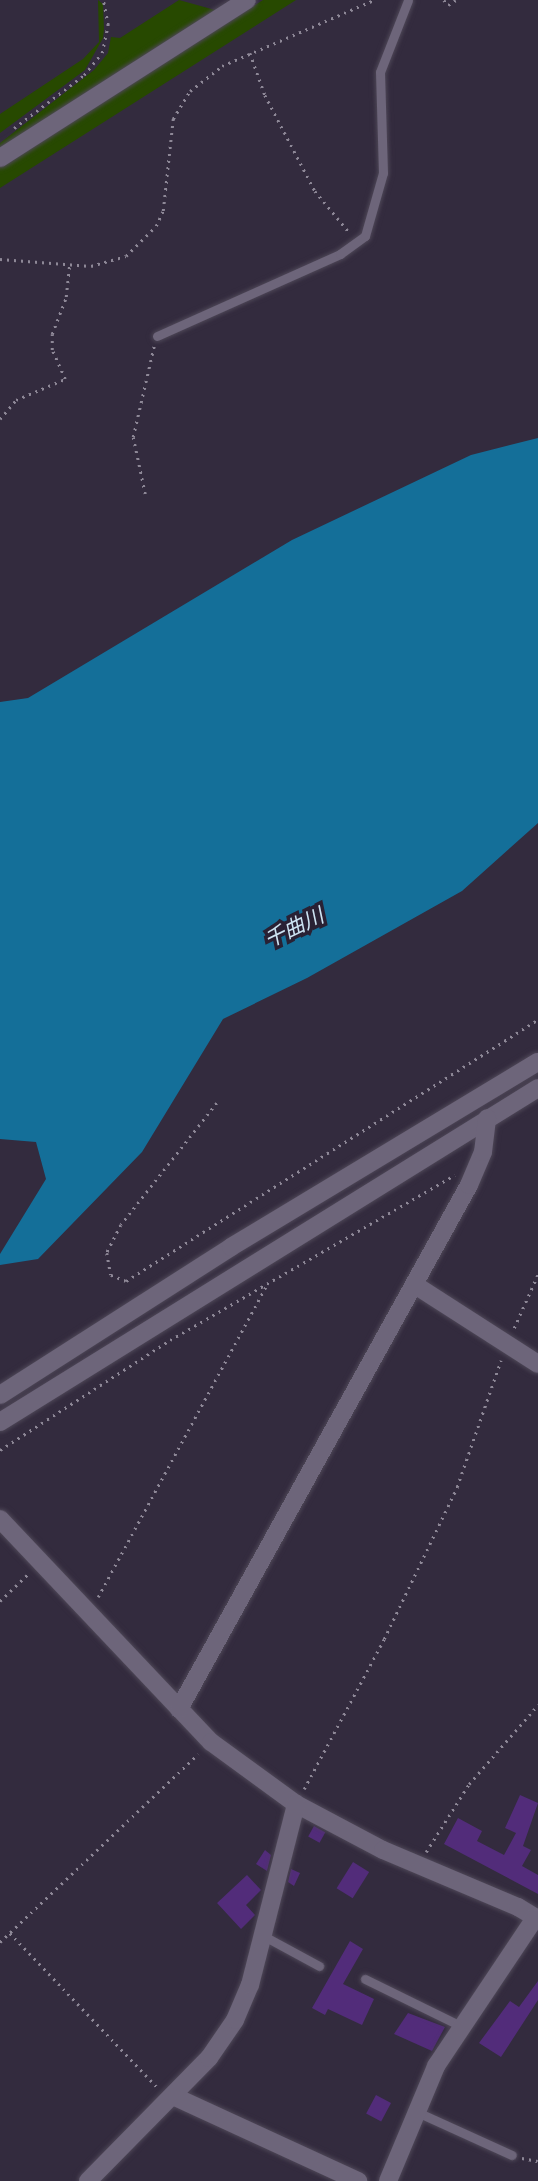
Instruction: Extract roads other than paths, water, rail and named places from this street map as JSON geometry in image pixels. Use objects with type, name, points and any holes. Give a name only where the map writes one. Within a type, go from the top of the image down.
[{"type":"street","points":[[0,158],[223,6],[247,0]]},
{"type":"street","points":[[0,1395],[231,1247],[538,1062]]},
{"type":"street","points":[[0,1422],[538,1088]]},
{"type":"street","points":[[179,1709],[415,1285],[475,1171],[483,1152],[487,1118]]},
{"type":"street","points":[[415,1285],[538,1364]]},
{"type":"street","points":[[0,1519],[211,1742],[296,1804],[419,1867],[537,1919],[436,2066],[388,2181]]},
{"type":"street","points":[[88,2181],[209,2058],[235,2020],[250,1984],[296,1804]]},
{"type":"street","points":[[173,2096],[358,2181]]},
{"type":"lane","points":[[157,336],[362,239],[371,226],[383,173],[380,72],[408,0]]},
{"type":"lane","points":[[261,1935],[319,1966]]},
{"type":"lane","points":[[365,1979],[463,2027]]},
{"type":"lane","points":[[418,2112],[512,2155]]},
{"type":"water","name":"千曲川","points":[[538,438],[538,823],[462,891],[307,978],[223,1019],[142,1152],[38,1259],[0,1265],[0,1254],[46,1179],[36,1142],[0,1139],[0,702],[28,698],[292,540],[471,455]]}]
